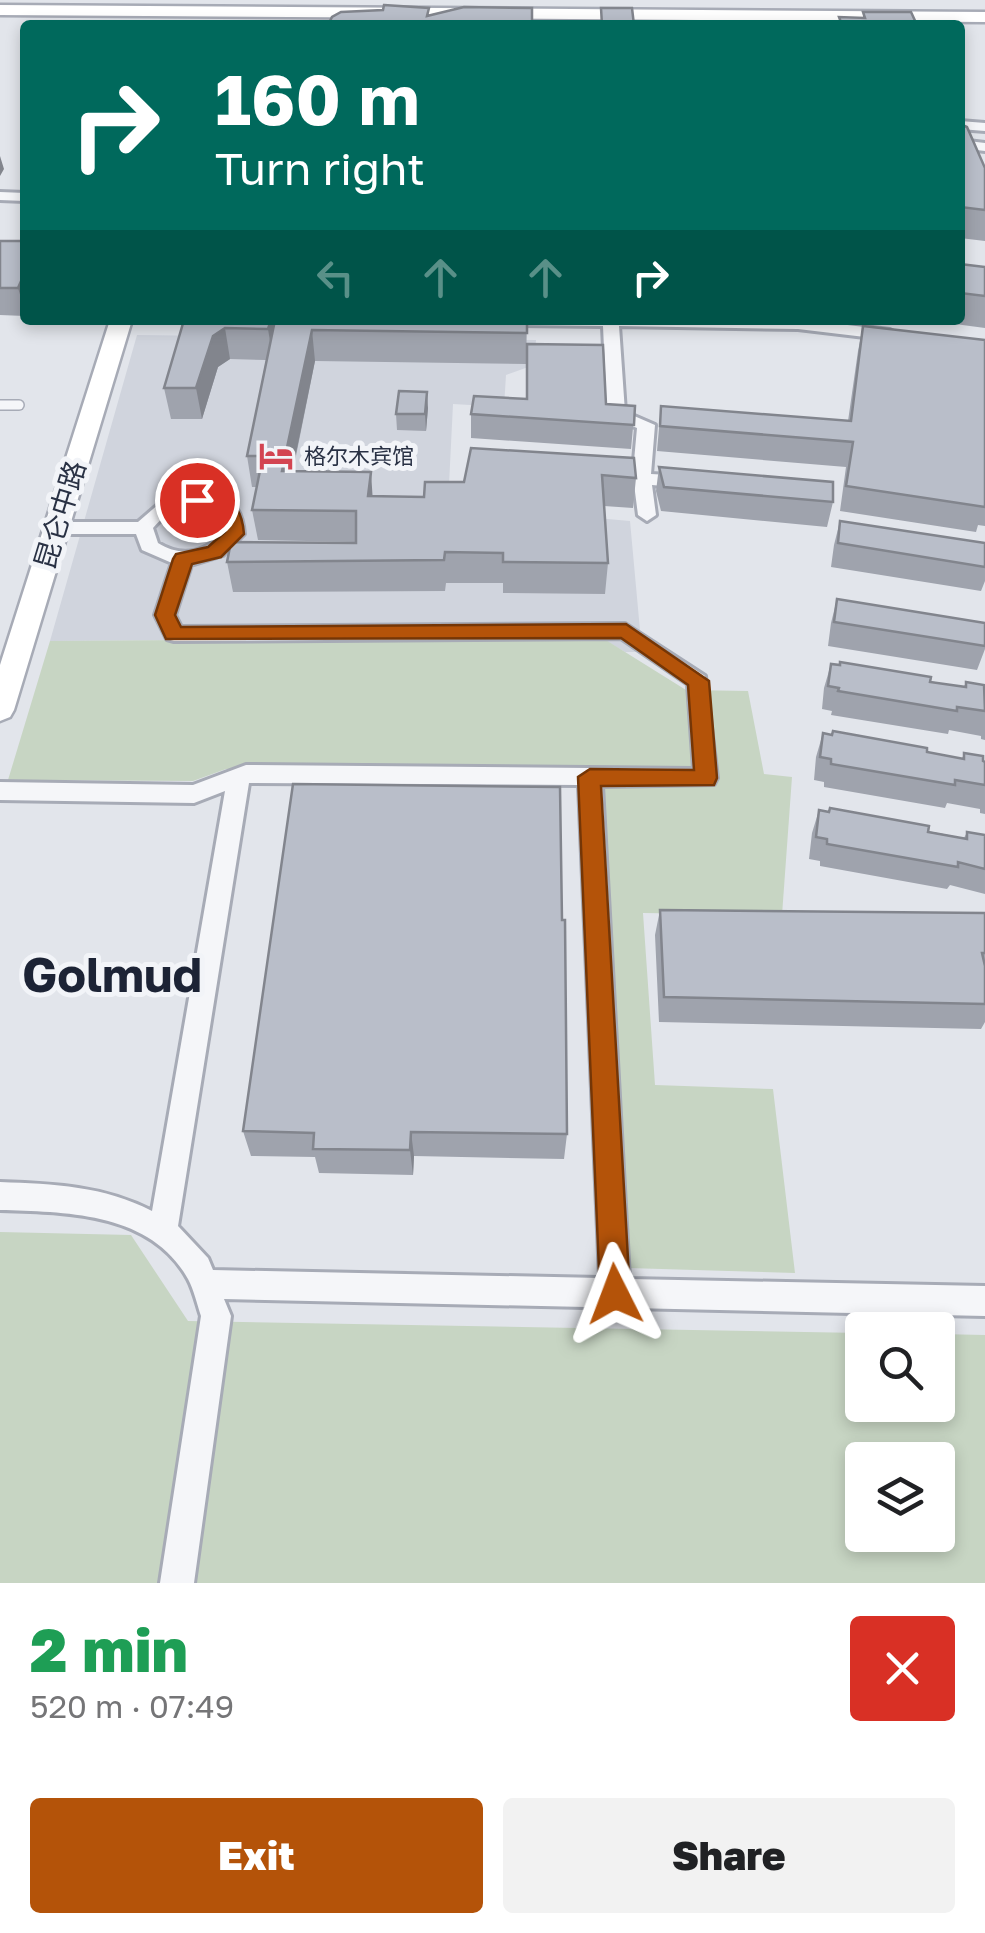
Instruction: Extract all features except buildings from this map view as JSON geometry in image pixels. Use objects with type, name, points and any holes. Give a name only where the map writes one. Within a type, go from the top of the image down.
[{"type":"main road","points":[[0,10],[41,5],[229,12],[804,20],[985,16]]},
{"type":"main road","name":"昆仑中路","points":[[0,710],[118,325]]},
{"type":"street","points":[[610,325],[616,415],[646,425],[642,478],[646,515]]},
{"type":"street","points":[[806,325],[910,338]]},
{"type":"street","points":[[584,474],[700,484]]},
{"type":"street","points":[[183,501],[212,501],[224,506],[236,524],[226,544],[200,558],[183,559],[169,558],[148,546],[144,528],[158,511],[183,501]]},
{"type":"street","points":[[56,528],[144,528]]},
{"type":"street","points":[[0,791],[194,794],[239,777],[706,778],[698,681],[626,631],[174,634],[165,615],[183,559]]},
{"type":"street","points":[[163,1231],[239,777]]},
{"type":"street","points":[[590,777],[615,1294]]},
{"type":"street","points":[[0,1196],[59,1198],[118,1208],[163,1231],[198,1268],[216,1316],[177,1583]]},
{"type":"street","points":[[204,1284],[985,1301]]},
{"type":"lane","points":[[0,405],[19,405]]},
{"type":"shaded area","name":"格尔木宾馆","points":[[137,335],[536,340],[534,365],[506,375],[504,407],[453,404],[448,505],[630,521],[642,652],[625,652],[600,637],[50,641]]},
{"type":"green space","points":[[601,637],[686,690],[748,691],[764,774],[792,777],[782,915],[643,913],[655,1085],[773,1089],[795,1273],[628,1268],[598,768],[226,769],[193,781],[8,780],[50,641]]},
{"type":"green space","points":[[0,1232],[131,1235],[188,1321],[845,1333],[845,1422],[955,1422],[955,1334],[985,1335],[985,1583],[0,1583]]},
{"type":"place","name":"格尔木宾馆","points":[[276,456]]},
{"type":"district","name":"Golmud","points":[[112,975]]},
{"type":"route","points":[[197,500],[224,506],[233,514],[236,524],[234,534],[214,552],[183,559],[165,615],[174,634],[626,631],[698,681],[706,778],[590,777],[615,1294]]}]
